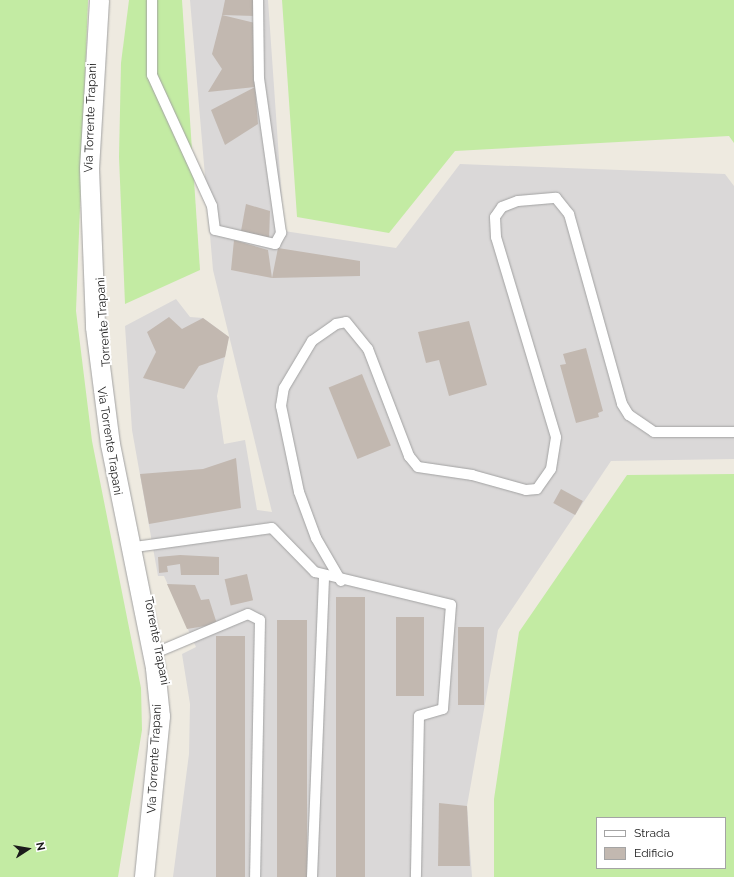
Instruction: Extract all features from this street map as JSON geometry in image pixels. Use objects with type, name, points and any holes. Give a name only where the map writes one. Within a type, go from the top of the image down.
[{"type":"street","name":"Via Torrente Trapani","points":[[99,0],[88,168],[95,326],[110,444],[153,660],[160,716],[144,877]]},
{"type":"street","name":"Torrente Trapani","points":[[107,0],[98,227],[109,379],[135,547],[160,651],[168,716],[152,877]]},
{"type":"lane","points":[[152,0],[152,75],[212,206],[215,230],[275,244],[280,233],[259,79],[258,0]]},
{"type":"lane","points":[[341,581],[316,538],[299,492],[281,406],[284,388],[312,341],[336,324],[346,322],[368,349],[409,456],[418,467],[472,475],[526,490],[537,489],[551,469],[556,437],[496,237],[495,216],[502,207],[542,196],[556,198],[564,206],[622,404],[629,416],[654,432],[734,432]]},
{"type":"lane","points":[[135,547],[272,528],[315,572],[324,576],[451,605],[443,709],[419,716],[416,877]]},
{"type":"lane","points":[[312,877],[324,576]]},
{"type":"lane","points":[[160,651],[248,614],[260,620],[256,877]]},
{"type":"shaded area","points":[[190,0],[268,0],[284,231],[396,248],[460,164],[725,174],[734,186],[734,459],[611,461],[498,630],[467,806],[472,877],[173,877],[189,754],[190,704],[182,654],[196,647],[164,576],[158,576],[132,430],[125,326],[176,299],[190,317],[203,318],[229,337],[217,396],[224,444],[245,440],[257,510],[272,512],[213,270]]},
{"type":"green space","points":[[0,0],[88,0],[76,311],[92,441],[141,688],[142,730],[118,877],[0,877]]},
{"type":"green space","points":[[129,0],[182,0],[200,270],[125,304],[119,157],[121,63]]},
{"type":"green space","points":[[282,0],[734,0],[734,143],[729,136],[455,151],[389,233],[297,217]]},
{"type":"green space","points":[[734,474],[734,877],[494,877],[494,799],[519,632],[627,475]]},
{"type":"building","points":[[225,0],[254,0],[255,16],[222,15]]},
{"type":"building","points":[[222,15],[255,23],[255,87],[208,92],[222,69],[212,54]]},
{"type":"building","points":[[255,87],[258,124],[225,145],[211,110]]},
{"type":"building","points":[[246,204],[270,211],[269,240],[241,231]]},
{"type":"building","points":[[234,240],[268,250],[272,278],[231,270]]},
{"type":"building","points":[[278,248],[360,261],[360,276],[272,278]]},
{"type":"building","points":[[169,317],[182,329],[203,318],[229,337],[225,357],[199,366],[184,389],[143,378],[156,352],[147,332]]},
{"type":"building","points":[[469,321],[487,385],[449,396],[439,360],[426,363],[418,332]]},
{"type":"building","points":[[586,348],[603,411],[598,413],[599,417],[576,423],[560,365],[566,364],[563,354]]},
{"type":"building","points":[[362,374],[391,445],[357,459],[329,387]]},
{"type":"building","points":[[236,458],[241,508],[149,524],[140,474],[203,469]]},
{"type":"building","points":[[561,489],[583,501],[575,515],[553,503]]},
{"type":"building","points":[[180,555],[219,557],[219,575],[181,575],[180,564],[167,566],[168,572],[159,573],[158,557]]},
{"type":"building","points":[[247,574],[253,600],[231,605],[225,579]]},
{"type":"building","points":[[167,584],[195,585],[201,600],[209,599],[217,624],[187,629]]},
{"type":"building","points":[[336,597],[365,597],[365,877],[336,877]]},
{"type":"building","points":[[396,617],[424,617],[424,696],[396,696]]},
{"type":"building","points":[[277,620],[307,620],[307,877],[277,877]]},
{"type":"building","points":[[458,627],[484,627],[484,705],[458,705]]},
{"type":"building","points":[[216,636],[245,636],[245,877],[216,877]]},
{"type":"building","points":[[439,803],[467,806],[470,866],[438,866]]}]
